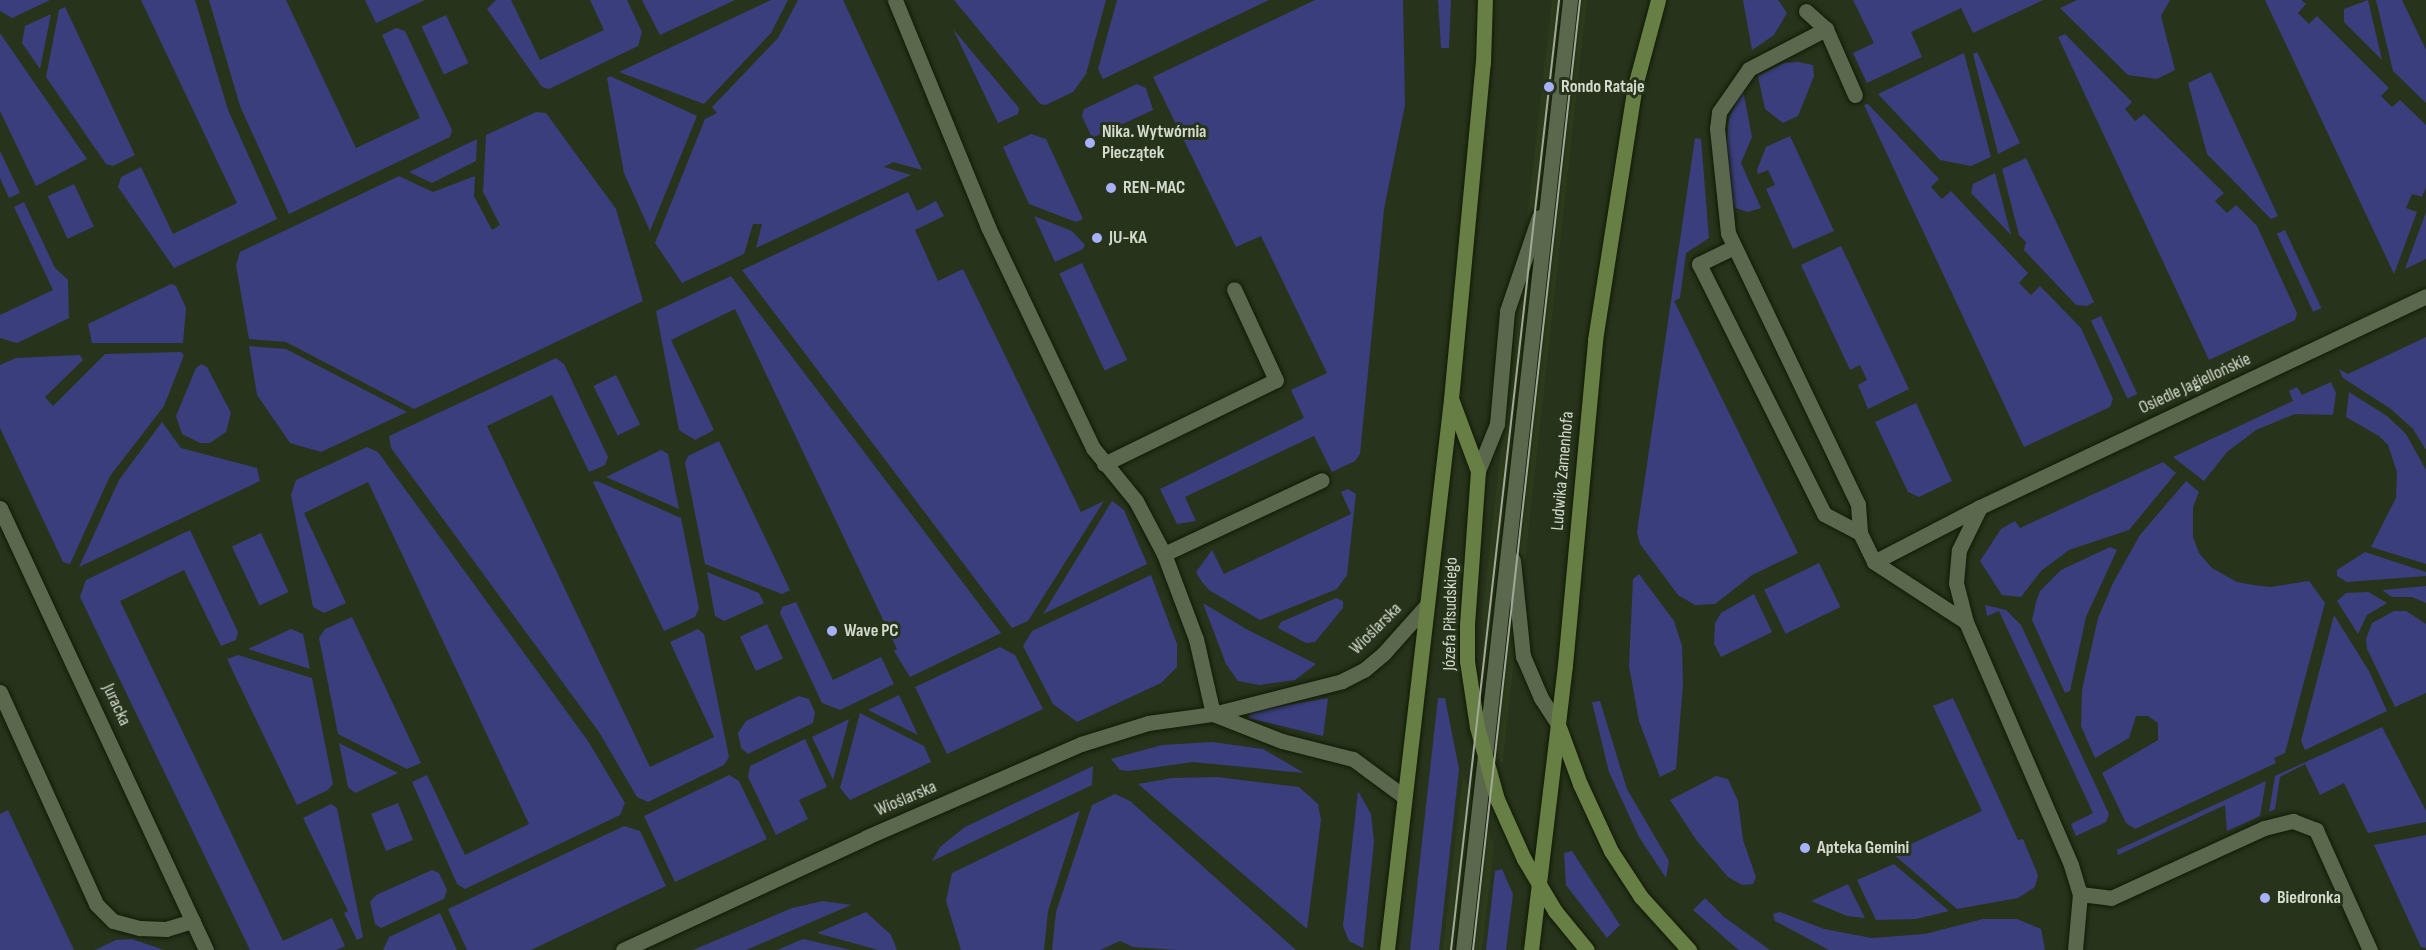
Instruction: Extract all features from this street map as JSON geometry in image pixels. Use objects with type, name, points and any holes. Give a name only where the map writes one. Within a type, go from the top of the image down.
[{"type":"main road","points":[[1387,950],[1403,796],[1451,399],[1483,63],[1485,0]]},
{"type":"main road","name":"Ludwika Zamenhofa","points":[[1531,950],[1558,724],[1595,340],[1635,86],[1658,0]]},
{"type":"main road","name":"Józefa Piłsudskiego","points":[[1451,399],[1478,471],[1468,590],[1467,660],[1485,754],[1497,799],[1539,886],[1587,950]]},
{"type":"main road","points":[[1558,724],[1580,784],[1611,851],[1641,897],[1689,950]]},
{"type":"street","points":[[896,0],[988,227],[1104,464],[1136,501],[1164,554],[1196,639],[1213,714]]},
{"type":"street","points":[[1462,950],[1569,0]]},
{"type":"street","points":[[1806,11],[1826,29],[1855,95]]},
{"type":"street","points":[[1826,29],[1749,69],[1719,112],[1717,129],[1731,240],[1858,504],[1860,533],[1874,562],[1966,622]]},
{"type":"street","points":[[1478,471],[1497,424],[1506,311],[1549,185]]},
{"type":"street","points":[[1731,240],[1700,264],[1824,514],[1860,533]]},
{"type":"street","points":[[1104,464],[1276,380],[1234,289]]},
{"type":"street","name":"Osiedle Jagiellońskie","points":[[1874,562],[1980,507],[2426,296]]},
{"type":"street","points":[[1164,554],[1322,480]]},
{"type":"street","points":[[1980,507],[1959,550],[1956,583],[1966,622],[2080,894],[2075,950]]},
{"type":"street","name":"Juracka","points":[[0,508],[206,950]]},
{"type":"street","points":[[1510,529],[1523,656],[1541,698],[1558,724]]},
{"type":"street","name":"Wioślarska","points":[[623,950],[867,837],[1081,744],[1148,723],[1213,714],[1295,695],[1364,670],[1426,606]]},
{"type":"street","points":[[0,692],[96,904],[113,921],[140,928],[166,929],[193,921]]},
{"type":"street","name":"Wioślarska","points":[[1213,714],[1282,741],[1353,759],[1403,796]]},
{"type":"street","points":[[2080,894],[2111,898],[2264,828],[2293,821],[2316,830],[2370,950]]},
{"type":"shaded area","points":[[0,0],[50,0],[12,18],[0,11]]},
{"type":"shaded area","points":[[141,0],[195,0],[228,110],[277,219],[174,268],[118,187],[121,177],[141,167],[173,234],[237,203]]},
{"type":"shaded area","points":[[209,0],[286,0],[356,148],[420,118],[382,35],[396,28],[405,31],[452,130],[450,137],[289,214],[240,106]]},
{"type":"shaded area","points":[[365,0],[425,0],[376,23]]},
{"type":"shaded area","points":[[496,0],[511,0],[540,60],[604,30],[590,0],[627,0],[642,32],[638,46],[549,89],[542,87],[487,9]]},
{"type":"shaded area","points":[[642,0],[735,0],[660,35]]},
{"type":"shaded area","points":[[771,0],[788,0],[771,33],[704,104],[619,72]]},
{"type":"shaded area","points":[[798,0],[843,0],[922,170],[893,162],[884,167],[911,175],[756,248],[762,224],[753,224],[744,254],[682,283],[655,243],[705,119],[717,113],[712,107],[778,38]]},
{"type":"shaded area","points":[[954,0],[1106,0],[1086,74],[1073,92],[1046,105],[1040,104]]},
{"type":"shaded area","points":[[1117,0],[1269,0],[1103,79],[1098,69]]},
{"type":"shaded area","points":[[1315,0],[1403,0],[1405,105],[1384,209],[1360,454],[1355,461],[1332,472],[1314,436],[1185,497],[1196,521],[1177,524],[1160,489],[1304,418],[1291,390],[1327,373],[1261,236],[1236,247],[1153,77]]},
{"type":"shaded area","points":[[1438,0],[1451,0],[1449,48],[1441,48]]},
{"type":"shaded area","points":[[1552,0],[1587,0],[1502,768],[1484,687],[1482,616]]},
{"type":"shaded area","points":[[1743,0],[1778,0],[1787,13],[1774,35],[1752,50]]},
{"type":"shaded area","points":[[1853,0],[2043,0],[1973,33],[1961,8],[1911,32],[1922,57],[1867,83],[1853,53],[1874,43]]},
{"type":"shaded area","points":[[2077,0],[2170,0],[2161,16],[2175,70],[2157,79],[2128,75],[2060,8]]},
{"type":"shaded area","points":[[2265,0],[2301,0],[2306,4],[2298,13],[2309,24],[2317,16],[2389,88],[2381,96],[2392,107],[2400,100],[2426,125],[2426,187],[2422,197],[2412,194],[2406,208],[2417,212],[2394,274]]},
{"type":"shaded area","points":[[2368,0],[2382,60],[2344,22],[2344,9]]},
{"type":"shaded area","points":[[2376,0],[2402,0],[2426,50],[2426,103],[2393,71]]},
{"type":"shaded area","points":[[65,7],[135,155],[113,166],[106,164],[46,77],[59,10]]},
{"type":"shaded area","points":[[51,14],[40,69],[22,43],[25,26]]},
{"type":"shaded area","points":[[446,15],[468,63],[444,74],[422,26]]},
{"type":"shaded area","points":[[953,29],[1019,108],[1018,114],[998,123]]},
{"type":"shaded area","points":[[0,33],[87,159],[36,186],[0,111]]},
{"type":"shaded area","points":[[2065,34],[2132,102],[2125,109],[2135,121],[2144,114],[2224,193],[2215,201],[2227,213],[2236,205],[2257,226],[2297,313],[2295,320],[2209,360],[2058,37]]},
{"type":"shaded area","points":[[1977,52],[2020,143],[1998,154],[1973,54]]},
{"type":"shaded area","points":[[1964,53],[1991,157],[1971,166],[1940,160],[1878,94]]},
{"type":"shaded area","points":[[1798,62],[1813,65],[1814,76],[1798,116],[1783,123],[1765,109],[1758,76],[1784,63]]},
{"type":"shaded area","points":[[2211,72],[2278,216],[2271,219],[2207,154],[2188,83]]},
{"type":"shaded area","points":[[610,76],[697,116],[650,231],[624,173],[607,78]]},
{"type":"shaded area","points":[[1137,84],[1146,88],[1153,110],[1092,138],[1082,116],[1084,109]]},
{"type":"shaded area","points":[[1743,90],[1752,137],[1741,163],[1761,208],[1748,212],[1735,208],[1732,201],[1726,149],[1729,118]]},
{"type":"shaded area","points":[[1868,104],[1939,179],[1931,187],[1942,199],[1951,191],[2028,273],[2019,283],[2031,295],[2040,286],[2081,328],[2113,399],[2110,407],[2024,447],[1864,105]]},
{"type":"shaded area","points":[[536,112],[546,113],[616,209],[643,301],[414,409],[286,342],[249,339],[236,265],[240,252],[399,176],[433,192],[475,176],[474,196],[492,230],[500,225],[483,192],[486,135]]},
{"type":"shaded area","points":[[1031,134],[1046,139],[1083,219],[1076,222],[1029,204],[1003,147]]},
{"type":"shaded area","points":[[1790,136],[1834,231],[1793,249],[1766,189],[1775,185],[1768,170],[1758,174],[1757,170],[1766,147]]},
{"type":"shaded area","points":[[1695,138],[1701,139],[1709,238],[1686,253],[1680,298],[1674,301],[1798,553],[1752,575],[1715,604],[1695,605],[1678,595],[1640,544],[1637,532]]},
{"type":"shaded area","points":[[477,139],[476,161],[432,183],[409,172]]},
{"type":"shaded area","points":[[0,151],[20,193],[9,198],[0,178]]},
{"type":"shaded area","points":[[2026,158],[2094,302],[2087,306],[2076,305],[2024,250],[2026,242],[2019,235],[2002,169]]},
{"type":"shaded area","points":[[1995,173],[2011,235],[1971,193],[1973,184]]},
{"type":"shaded area","points":[[74,184],[94,227],[68,239],[48,196]]},
{"type":"shaded area","points":[[908,192],[917,211],[936,201],[944,216],[915,230],[938,281],[963,269],[1081,512],[1104,501],[1028,621],[1012,628],[742,270]]},
{"type":"shaded area","points":[[24,202],[55,268],[68,280],[69,318],[17,343],[0,338],[0,315],[53,290],[14,207]]},
{"type":"shaded area","points":[[2426,212],[2426,259],[2405,269]]},
{"type":"shaded area","points":[[1034,216],[1072,231],[1085,245],[1083,249],[1055,262]]},
{"type":"shaded area","points":[[2285,230],[2321,308],[2313,312],[2277,234]]},
{"type":"shaded area","points":[[1841,246],[1909,389],[1868,409],[1858,385],[1867,380],[1860,365],[1850,370],[1801,265]]},
{"type":"shaded area","points":[[1082,263],[1127,360],[1105,371],[1059,274]]},
{"type":"shaded area","points":[[731,276],[1001,633],[910,677],[894,651],[897,649],[735,309],[671,340],[714,430],[695,440],[679,430],[656,311]]},
{"type":"shaded area","points":[[171,284],[176,286],[186,308],[183,343],[92,343],[88,324]]},
{"type":"shaded area","points":[[2101,316],[2137,394],[2127,399],[2091,321]]},
{"type":"shaded area","points":[[2426,337],[2426,450],[2413,429],[2391,409],[2343,378],[2339,369],[2348,374]]},
{"type":"shaded area","points":[[249,346],[286,349],[407,412],[321,452],[290,443],[257,395]]},
{"type":"shaded area","points":[[181,352],[184,355],[164,406],[110,476],[70,564],[63,562],[0,428],[0,365],[16,358],[80,355],[83,360],[45,397],[53,406],[105,354]]},
{"type":"shaded area","points":[[556,358],[564,364],[608,457],[605,465],[589,472],[552,395],[487,426],[650,767],[714,737],[670,642],[698,629],[704,634],[729,757],[724,765],[648,802],[637,797],[599,732],[391,448],[389,436]]},
{"type":"shaded area","points":[[201,364],[207,367],[231,413],[226,432],[210,443],[200,443],[182,434],[176,416],[196,368]]},
{"type":"shaded area","points":[[616,375],[640,424],[618,435],[594,386]]},
{"type":"shaded area","points":[[2331,382],[2336,393],[2333,415],[2295,414],[2256,430],[2227,452],[2204,481],[2173,457],[2293,401],[2289,391],[2297,387],[2302,395]]},
{"type":"shaded area","points":[[2349,392],[2387,416],[2406,434],[2426,470],[2426,564],[2371,547],[2396,498],[2397,472],[2388,445],[2379,436],[2346,417]]},
{"type":"shaded area","points":[[1916,403],[1952,481],[1919,497],[1908,492],[1875,422]]},
{"type":"shaded area","points":[[162,422],[181,448],[257,468],[260,481],[79,567],[119,480]]},
{"type":"shaded area","points":[[719,441],[790,590],[782,594],[705,564],[685,463],[688,456]]},
{"type":"shaded area","points":[[367,447],[378,452],[588,741],[625,803],[620,815],[465,889],[457,884],[412,782],[427,775],[465,855],[529,824],[368,482],[304,513],[346,603],[324,613],[313,607],[291,495],[296,480]]},
{"type":"shaded area","points":[[661,450],[668,454],[679,509],[606,477]]},
{"type":"shaded area","points":[[2163,462],[2176,473],[2129,530],[2069,550],[2041,571],[2021,597],[2002,595],[1980,561],[2001,529],[2015,521],[2020,528]]},
{"type":"shaded area","points":[[597,481],[681,518],[699,608],[695,617],[664,631],[593,482]]},
{"type":"shaded area","points":[[2186,481],[2199,492],[2193,507],[2193,537],[2199,553],[2212,568],[2237,582],[2253,585],[2270,587],[2309,581],[2325,603],[2285,753],[2274,758],[2276,763],[2135,829],[2126,823],[2102,773],[2158,740],[2158,723],[2148,716],[2136,716],[2129,738],[2095,758],[2081,726],[2082,690],[2098,618],[2113,583],[2140,535]]},
{"type":"shaded area","points":[[1348,489],[1356,494],[1347,575],[1337,589],[1260,620],[1209,590],[1196,572],[1212,550],[1224,574],[1351,514],[1341,492]]},
{"type":"shaded area","points":[[1112,501],[1124,510],[1147,564],[1043,614]]},
{"type":"shaded area","points":[[190,530],[238,632],[236,640],[221,646],[184,570],[120,601],[283,941],[332,918],[345,946],[336,950],[250,950],[80,597],[86,580]]},
{"type":"shaded area","points":[[261,533],[288,592],[259,605],[232,547]]},
{"type":"shaded area","points":[[2110,547],[2117,550],[2086,617],[2070,691],[2065,693],[2032,620],[2036,602],[2040,591],[2061,570]]},
{"type":"shaded area","points":[[2365,552],[2426,572],[2426,576],[2347,582],[2337,576],[2337,570]]},
{"type":"shaded area","points":[[1819,563],[1840,607],[1786,634],[1764,590]]},
{"type":"shaded area","points":[[707,572],[759,593],[764,603],[724,621],[715,616]]},
{"type":"shaded area","points":[[1639,574],[1674,621],[1682,646],[1683,684],[1676,769],[1660,777],[1639,721],[1629,666],[1633,579]]},
{"type":"shaded area","points":[[1151,575],[1177,644],[1177,667],[1161,683],[1077,722],[1053,704],[1023,646],[1032,631]]},
{"type":"shaded area","points":[[2426,586],[2426,603],[2412,597],[2392,597],[2382,590]]},
{"type":"shaded area","points":[[2368,592],[2387,603],[2367,615],[2358,634],[2337,601],[2346,593]]},
{"type":"shaded area","points":[[1754,594],[1772,632],[1721,657],[1714,644],[1715,623],[1721,613]]},
{"type":"shaded area","points":[[1336,598],[1343,601],[1343,608],[1315,642],[1306,643],[1278,628],[1281,622]]},
{"type":"shaded area","points":[[796,602],[833,680],[881,657],[894,684],[840,710],[822,703],[780,613],[782,607]]},
{"type":"shaded area","points":[[1203,603],[1246,629],[1316,664],[1295,680],[1259,685],[1238,681],[1226,664]]},
{"type":"shaded area","points":[[1985,605],[2006,610],[2021,625],[2109,814],[2106,822],[2076,836],[2071,824],[2093,813],[1999,611],[1987,616]]},
{"type":"shaded area","points":[[2394,611],[2406,611],[2426,624],[2426,693],[2395,707],[2367,649],[2366,639],[2372,623]]},
{"type":"shaded area","points":[[2334,615],[2369,671],[2387,711],[2305,750],[2301,741]]},
{"type":"shaded area","points":[[352,617],[421,763],[407,769],[338,734],[319,638],[325,629]]},
{"type":"shaded area","points":[[767,624],[783,658],[756,671],[740,637]]},
{"type":"shaded area","points":[[291,629],[303,634],[310,669],[248,649]]},
{"type":"shaded area","points":[[1000,647],[1015,655],[1043,709],[947,754],[915,687]]},
{"type":"shaded area","points":[[238,655],[312,678],[333,784],[328,790],[297,805],[227,659]]},
{"type":"shaded area","points":[[899,695],[918,735],[868,710]]},
{"type":"shaded area","points":[[799,696],[809,699],[815,713],[813,723],[748,754],[741,748],[738,733],[746,721]]},
{"type":"shaded area","points":[[1328,698],[1323,736],[1248,718],[1252,711]]},
{"type":"shaded area","points":[[1438,698],[1445,698],[1459,769],[1439,950],[1410,950]]},
{"type":"shaded area","points":[[1953,698],[2018,840],[2023,839],[2038,875],[2035,887],[2018,898],[1957,909],[1892,853],[1982,811],[1933,706]]},
{"type":"shaded area","points":[[1600,701],[1627,789],[1669,861],[1666,878],[1639,837],[1609,772],[1592,702]]},
{"type":"shaded area","points":[[860,713],[924,746],[931,762],[850,800],[840,788]]},
{"type":"shaded area","points":[[849,719],[833,780],[812,737]]},
{"type":"shaded area","points":[[2382,727],[2426,811],[2426,822],[2368,833],[2344,783],[2320,795],[2305,764],[2280,777],[2275,809],[2269,812],[2275,776]]},
{"type":"shaded area","points":[[805,739],[827,787],[799,800],[808,819],[776,835],[748,777],[750,766]]},
{"type":"shaded area","points":[[1212,742],[1263,749],[1304,773],[1193,762],[1129,771],[1120,770],[1111,759],[1162,745]]},
{"type":"shaded area","points":[[339,743],[398,773],[355,793],[348,787]]},
{"type":"shaded area","points":[[1093,766],[1092,785],[932,861],[940,847],[965,827]]},
{"type":"shaded area","points":[[729,775],[739,781],[767,839],[675,882],[644,816]]},
{"type":"shaded area","points":[[1463,776],[1494,844],[1482,950],[1443,950]]},
{"type":"shaded area","points":[[1716,776],[1728,779],[1738,801],[1743,840],[1756,877],[1753,884],[1742,885],[1728,877],[1697,841],[1670,800]]},
{"type":"shaded area","points":[[1217,777],[1299,787],[1318,804],[1321,820],[1307,929],[1138,784],[1172,778]]},
{"type":"shaded area","points":[[2266,781],[2260,816],[2227,831],[2225,805],[2118,855],[2117,850]]},
{"type":"shaded area","points":[[1358,791],[1371,814],[1374,842],[1363,948],[1349,941],[1343,926]]},
{"type":"shaded area","points":[[1115,794],[1130,801],[1296,950],[1177,950],[1133,947],[1120,941],[1100,950],[1052,950],[1056,912],[1092,805]]},
{"type":"shaded area","points":[[398,803],[413,840],[386,851],[371,814]]},
{"type":"shaded area","points":[[331,804],[337,808],[363,937],[357,940],[344,913],[348,911],[303,818]]},
{"type":"shaded area","points":[[8,810],[74,950],[0,950],[0,814]]},
{"type":"shaded area","points":[[1080,811],[1048,911],[1044,950],[961,950],[946,901],[952,873]]},
{"type":"shaded area","points":[[624,826],[640,831],[666,886],[531,950],[467,950],[448,909]]},
{"type":"shaded area","points":[[2426,835],[2426,948],[2421,947],[2374,845]]},
{"type":"shaded area","points":[[1572,851],[1620,925],[1607,938],[1566,885],[1564,853]]},
{"type":"shaded area","points":[[1894,864],[1949,911],[1916,919],[1876,920],[1857,880]]},
{"type":"shaded area","points":[[1502,869],[1513,894],[1506,950],[1486,950],[1495,871]]},
{"type":"shaded area","points":[[432,870],[439,873],[447,890],[444,899],[381,928],[375,924],[370,902],[376,895]]},
{"type":"shaded area","points":[[1848,884],[1865,918],[1847,916],[1811,901]]},
{"type":"shaded area","points":[[1705,898],[1724,917],[1770,950],[1739,950],[1693,910]]},
{"type":"shaded area","points":[[823,901],[851,905],[746,950],[693,950],[792,908]]},
{"type":"shaded area","points":[[866,912],[891,935],[897,950],[878,950],[817,933]]},
{"type":"shaded area","points":[[1780,912],[1824,929],[1872,938],[1925,934],[1983,919],[2017,919],[2041,929],[2045,950],[1829,950],[1775,921],[1773,914]]},
{"type":"shaded area","points":[[440,913],[457,950],[383,950],[389,937]]},
{"type":"shaded area","points":[[132,939],[164,950],[95,950],[116,940]]},
{"type":"shaded area","points":[[803,939],[851,950],[777,950]]},
{"type":"tram line","points":[[1451,950],[1559,0]]},
{"type":"tram line","points":[[1473,950],[1580,0]]},
{"type":"place","name":"Rondo Rataje","points":[[1549,87]]},
{"type":"place","name":"Nika. Wytwórnia Pieczątek","points":[[1090,143]]},
{"type":"place","name":"REN-MAC","points":[[1111,188]]},
{"type":"place","name":"JU-KA","points":[[1097,238]]},
{"type":"place","name":"Wave PC","points":[[832,631]]},
{"type":"place","name":"Apteka Gemini","points":[[1805,848]]},
{"type":"place","name":"Biedronka","points":[[2265,898]]}]
